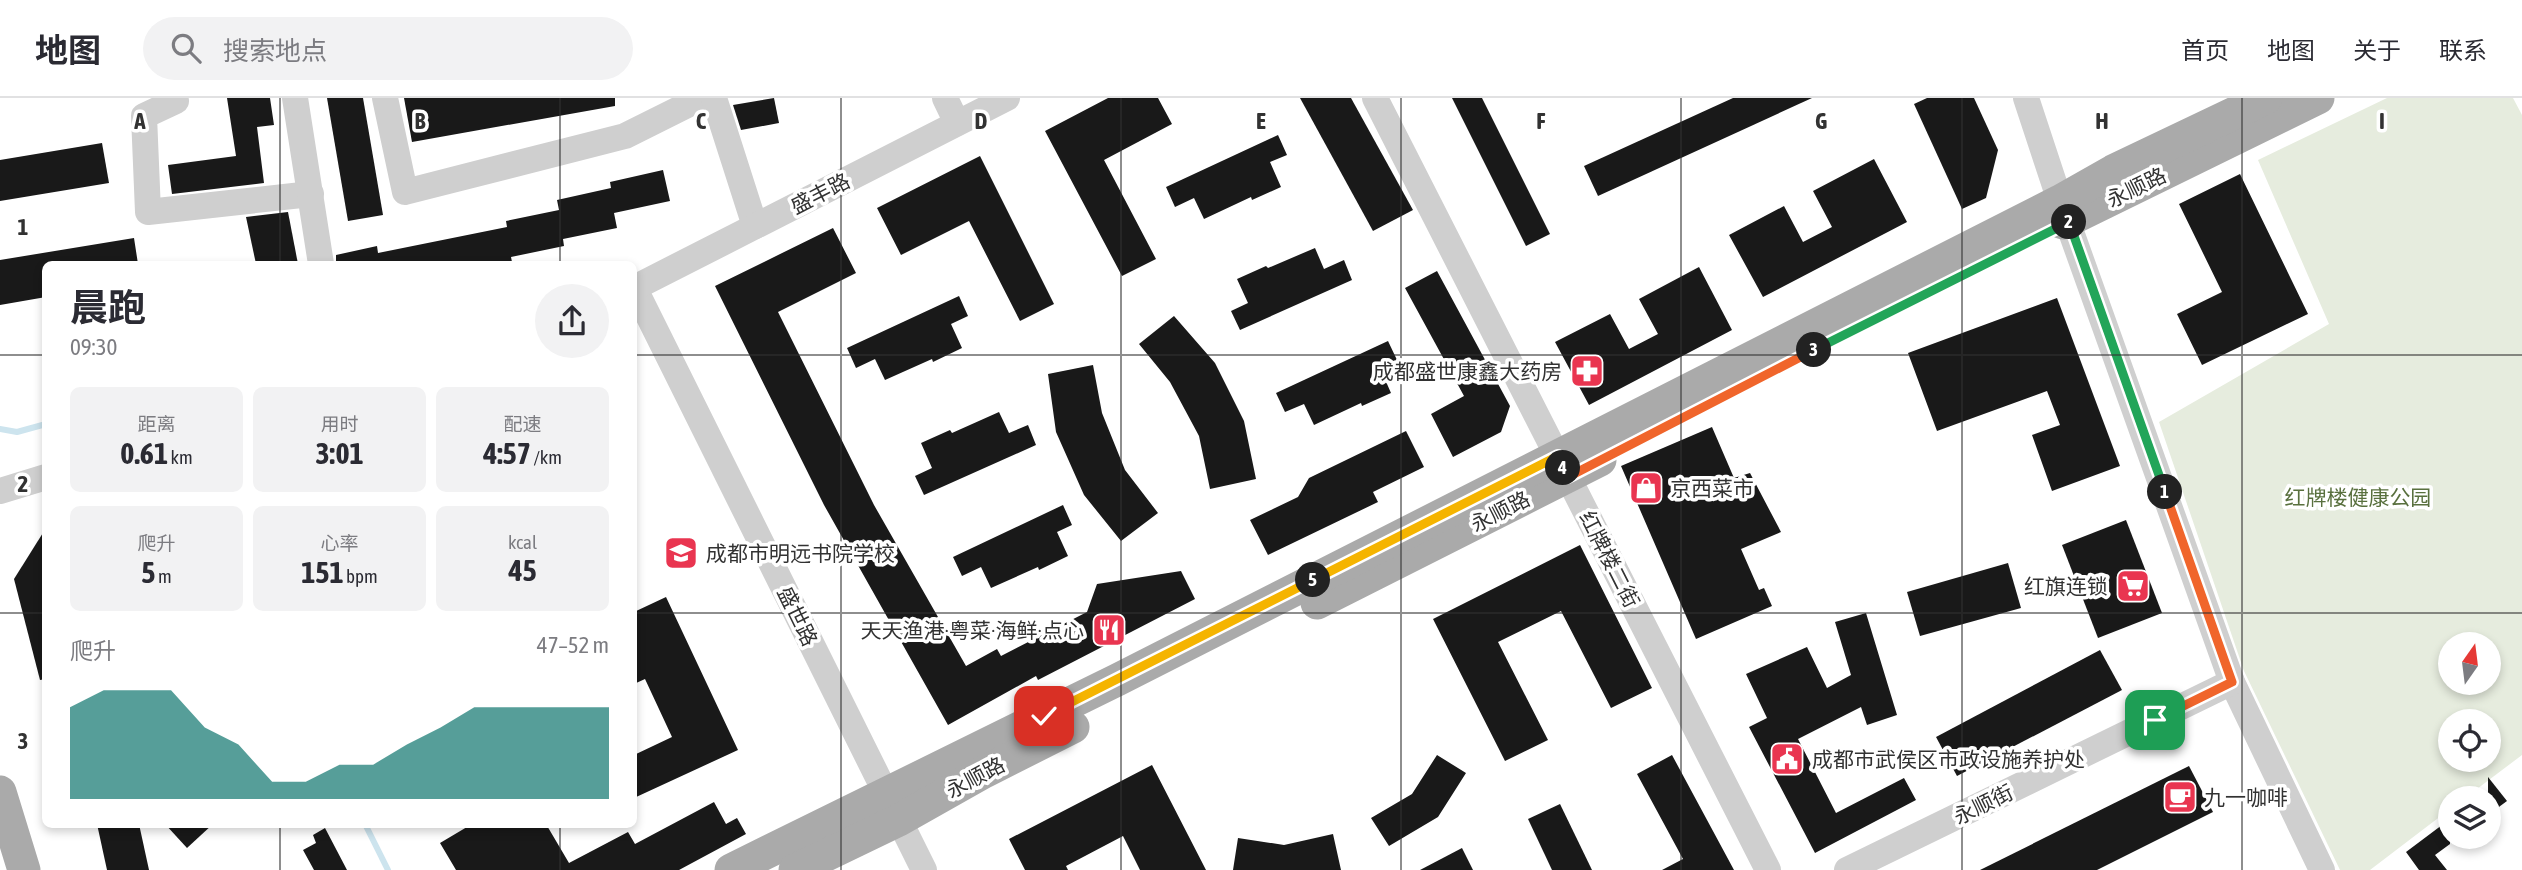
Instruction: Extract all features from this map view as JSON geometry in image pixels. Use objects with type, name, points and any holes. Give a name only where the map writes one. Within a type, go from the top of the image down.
[{"type":"main road","points":[[2064,211],[2113,171],[2266,98]]},
{"type":"main road","name":"永顺路","points":[[795,870],[892,807],[984,772],[1563,467],[2064,211],[2318,98]]},
{"type":"main road","points":[[0,792],[24,870]]},
{"type":"main road","points":[[731,870],[892,807]]},
{"type":"street","points":[[176,98],[176,101],[144,116],[148,212],[311,194]]},
{"type":"street","points":[[295,98],[321,261]]},
{"type":"street","points":[[385,98],[405,192],[625,136],[701,98]]},
{"type":"street","points":[[714,98],[755,226]]},
{"type":"street","points":[[945,98],[957,123]]},
{"type":"street","name":"盛丰路","points":[[637,286],[1007,98]]},
{"type":"street","name":"红牌楼二街","points":[[1375,98],[1768,870]]},
{"type":"street","points":[[2026,98],[2232,682],[2322,870]]},
{"type":"street","name":"盛世路","points":[[637,294],[924,870]]},
{"type":"street","points":[[0,491],[42,478]]},
{"type":"street","name":"永顺街","points":[[1847,870],[2232,682]]},
{"type":"green space","name":"红牌楼健康公园","points":[[2387,98],[2513,98],[2522,115],[2522,755],[2501,771],[2501,709],[2438,709],[2438,772],[2499,772],[2481,786],[2438,786],[2438,818],[2370,870],[2340,870],[2244,671],[2159,422],[2329,324],[2258,160]]},
{"type":"building","points":[[227,98],[270,98],[274,125],[257,127],[264,183],[172,194],[168,165],[236,156]]},
{"type":"building","points":[[327,98],[363,98],[383,215],[348,221]]},
{"type":"building","points":[[404,98],[615,98],[615,106],[412,142]]},
{"type":"building","points":[[774,98],[779,123],[741,130],[733,105]]},
{"type":"building","points":[[1108,98],[1158,98],[1172,124],[1104,160],[1156,259],[1122,276],[1045,131]]},
{"type":"building","points":[[1300,98],[1351,98],[1413,210],[1373,231]]},
{"type":"building","points":[[1452,98],[1482,98],[1550,234],[1526,246]]},
{"type":"building","points":[[1733,98],[1812,98],[1598,196],[1584,166]]},
{"type":"building","points":[[1927,98],[1974,98],[1998,150],[1986,198],[1962,209],[1914,104]]},
{"type":"building","points":[[1278,135],[1287,155],[1270,162],[1281,187],[1252,200],[1251,197],[1204,219],[1194,198],[1175,207],[1166,187]]},
{"type":"building","points":[[102,143],[109,183],[0,201],[0,160]]},
{"type":"building","points":[[980,156],[1054,304],[1020,321],[969,221],[901,255],[877,208]]},
{"type":"building","points":[[1874,159],[1907,222],[1763,297],[1729,235],[1784,206],[1803,242],[1832,227],[1813,191]]},
{"type":"building","points":[[663,170],[670,201],[614,213],[617,228],[563,239],[564,246],[511,257],[512,261],[336,261],[336,255],[377,246],[378,253],[507,227],[506,221],[559,210],[557,200],[611,188],[610,182]]},
{"type":"building","points":[[2240,174],[2308,314],[2202,365],[2177,314],[2222,292],[2179,204]]},
{"type":"building","points":[[288,212],[297,261],[255,261],[246,217]]},
{"type":"building","points":[[833,228],[856,273],[778,312],[874,505],[966,666],[997,649],[1001,656],[1087,612],[1097,584],[1181,571],[1195,599],[1038,680],[1036,676],[948,725],[824,505],[715,286]]},
{"type":"building","points":[[134,238],[138,261],[42,261],[42,298],[0,305],[0,260]]},
{"type":"building","points":[[1315,248],[1324,269],[1344,260],[1352,280],[1240,330],[1231,311],[1248,303],[1237,279]]},
{"type":"building","points":[[1699,267],[1732,330],[1589,405],[1555,342],[1610,314],[1629,349],[1658,334],[1639,299]]},
{"type":"building","points":[[1437,271],[1510,406],[1501,432],[1453,457],[1431,414],[1464,396],[1405,288]]},
{"type":"building","points":[[959,296],[968,316],[951,324],[962,348],[885,380],[875,359],[856,368],[847,348]]},
{"type":"building","points":[[2057,298],[2120,466],[2052,491],[2032,435],[2060,425],[2047,391],[1937,431],[1908,353]]},
{"type":"building","points":[[1174,316],[1215,363],[1244,421],[1256,479],[1210,489],[1199,436],[1170,382],[1139,344]]},
{"type":"building","points":[[1388,341],[1397,360],[1380,368],[1391,393],[1362,406],[1361,403],[1314,425],[1304,404],[1285,412],[1276,393]]},
{"type":"building","points":[[1093,365],[1102,413],[1125,470],[1158,513],[1121,541],[1084,495],[1056,432],[1048,374]]},
{"type":"building","points":[[999,412],[1009,433],[1028,425],[1036,445],[924,495],[915,476],[932,468],[921,443],[950,430],[952,433]]},
{"type":"building","points":[[1712,427],[1734,478],[1750,473],[1781,532],[1741,549],[1759,590],[1764,588],[1772,606],[1696,639],[1621,466]]},
{"type":"building","points":[[1406,431],[1424,467],[1373,492],[1378,502],[1268,555],[1250,520],[1298,497],[1309,478]]},
{"type":"building","points":[[1063,505],[1072,525],[1057,532],[1068,556],[991,588],[981,567],[962,576],[953,557]]},
{"type":"building","points":[[2126,520],[2162,613],[2098,638],[2062,545]]},
{"type":"building","points":[[42,534],[42,680],[40,680],[14,579]]},
{"type":"building","points":[[1580,545],[1652,688],[1611,708],[1561,611],[1498,642],[1548,740],[1505,761],[1433,619]]},
{"type":"building","points":[[2008,563],[2021,608],[1920,636],[1907,592]]},
{"type":"building","points":[[666,597],[738,750],[637,797],[637,754],[672,737],[645,679],[637,683],[637,611]]},
{"type":"building","points":[[1866,613],[1897,715],[1867,725],[1861,707],[1798,739],[1836,813],[1904,778],[1916,800],[1815,853],[1749,727],[1767,718],[1746,674],[1807,647],[1827,688],[1851,675],[1835,622]]},
{"type":"building","points":[[2100,650],[2122,690],[1957,776],[1936,737]]},
{"type":"building","points":[[1437,755],[1466,773],[1438,817],[1389,846],[1371,818],[1412,794]]},
{"type":"building","points":[[1672,755],[1734,870],[1662,870],[1683,859],[1637,774]]},
{"type":"building","points":[[1152,765],[1206,870],[1140,870],[1123,836],[1066,866],[1068,870],[1025,870],[1009,839]]},
{"type":"building","points":[[2189,766],[2213,812],[2097,870],[1980,870]]},
{"type":"building","points":[[2488,777],[2495,786],[2488,786]]},
{"type":"building","points":[[2501,793],[2507,801],[2501,805]]},
{"type":"building","points":[[714,802],[726,824],[737,818],[746,834],[679,870],[456,870],[440,843],[465,828],[548,828],[569,863],[628,832],[635,844]]},
{"type":"building","points":[[1560,804],[1592,870],[1552,870],[1528,819]]},
{"type":"building","points":[[98,828],[140,828],[149,870],[107,870]]},
{"type":"building","points":[[169,828],[209,828],[187,848]]},
{"type":"building","points":[[325,828],[347,870],[314,870],[303,850],[316,843],[313,835]]},
{"type":"building","points":[[2438,828],[2438,849],[2443,849],[2435,855],[2447,870],[2419,870],[2406,852]]},
{"type":"building","points":[[1333,834],[1341,870],[1233,870],[1238,838],[1284,845]]},
{"type":"building","points":[[1462,848],[1473,870],[1420,870]]},
{"type":"waterway","points":[[0,429],[17,432],[42,425]]},
{"type":"waterway","points":[[367,828],[388,870]]},
{"type":"place","name":"成都盛世康鑫大药房","points":[[1587,371]]},
{"type":"place","name":"京西菜市","points":[[1646,488]]},
{"type":"place","name":"成都市明远书院学校","points":[[681,553]]},
{"type":"place","name":"红旗连锁","points":[[2133,586]]},
{"type":"place","name":"天天渔港·粤菜·海鲜·点心","points":[[1109,630]]},
{"type":"place","name":"成都市武侯区市政设施养护处","points":[[1787,759]]},
{"type":"place","name":"九一咖啡","points":[[2180,797]]},
{"type":"route","points":[[1044,716],[1558,456],[1568,477],[2068,220],[2232,682],[2155,720]]}]
